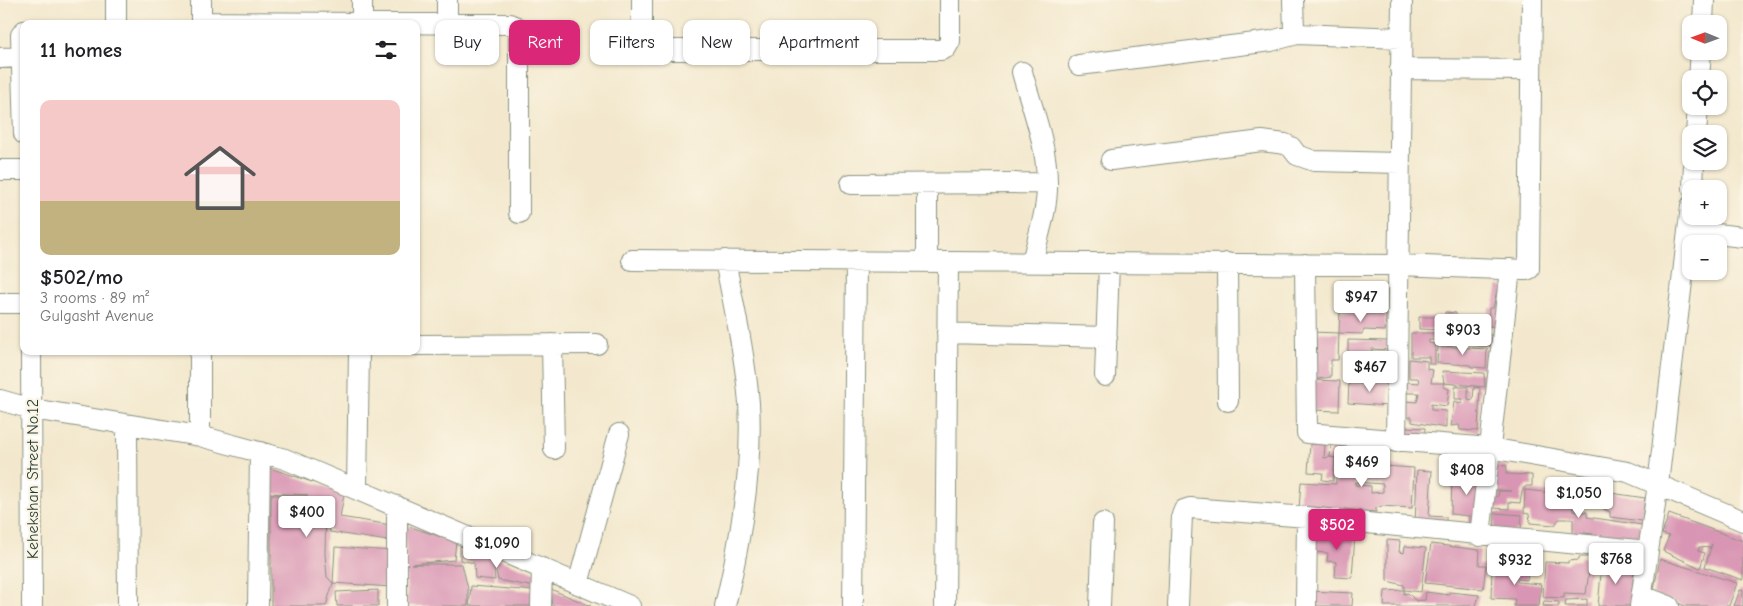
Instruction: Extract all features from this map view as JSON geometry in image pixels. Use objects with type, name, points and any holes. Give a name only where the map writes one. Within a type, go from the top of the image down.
[{"type":"street","points":[[116,0],[116,20]]},
{"type":"street","points":[[201,0],[201,20]]},
{"type":"street","points":[[362,0],[362,20]]},
{"type":"street","points":[[447,0],[447,20]]},
{"type":"street","points":[[642,0],[642,40],[645,47],[651,50],[941,50],[946,48],[950,41],[950,0]]},
{"type":"street","points":[[1293,0],[1294,30],[1297,34]]},
{"type":"street","points":[[1396,442],[1402,0]]},
{"type":"street","points":[[632,260],[1398,264],[1526,270],[1529,269],[1532,0]]},
{"type":"street","points":[[1703,15],[1704,0]]},
{"type":"street","points":[[420,24],[435,24]]},
{"type":"street","points":[[499,24],[510,24],[517,27],[519,31],[519,213]]},
{"type":"street","points":[[1079,65],[1271,41],[1297,34],[1400,38]]},
{"type":"street","points":[[0,58],[20,57]]},
{"type":"street","points":[[1400,68],[1531,70]]},
{"type":"street","points":[[1022,72],[1045,155],[1048,183],[1046,205],[1032,262]]},
{"type":"street","points":[[1110,160],[1262,141],[1284,144],[1291,147],[1297,155],[1314,161],[1400,162]]},
{"type":"street","points":[[0,170],[20,170]]},
{"type":"street","points":[[851,184],[1048,183]]},
{"type":"street","points":[[927,184],[927,261]]},
{"type":"street","points":[[1669,606],[1641,601],[1658,484],[1689,225]]},
{"type":"street","points":[[1689,231],[1743,237]]},
{"type":"street","points":[[725,260],[744,356],[749,403],[749,451],[738,544],[725,606]]},
{"type":"street","points":[[853,606],[856,261]]},
{"type":"street","points":[[945,606],[948,262]]},
{"type":"street","points":[[1105,376],[1110,263]]},
{"type":"street","points":[[1227,263],[1228,401]]},
{"type":"street","points":[[1305,264],[1307,433],[1396,442],[1490,448],[1628,472],[1743,522]]},
{"type":"street","points":[[1480,536],[1510,269]]},
{"type":"street","points":[[0,303],[20,303]]},
{"type":"street","points":[[948,333],[1107,337]]},
{"type":"street","points":[[552,344],[554,449]]},
{"type":"street","points":[[420,345],[596,344]]},
{"type":"street","name":"Kehekshan Street No.12","points":[[31,355],[32,606]]},
{"type":"street","points":[[200,355],[200,436]]},
{"type":"street","points":[[357,488],[359,355]]},
{"type":"street","points":[[0,400],[32,409],[127,426],[200,436],[285,458],[630,606]]},
{"type":"street","points":[[127,426],[128,606]]},
{"type":"street","points":[[578,584],[619,434]]},
{"type":"street","points":[[258,606],[260,452]]},
{"type":"street","points":[[397,506],[397,606]]},
{"type":"street","points":[[1178,606],[1182,516],[1184,510],[1190,508],[1307,517],[1480,536],[1648,551]]},
{"type":"street","points":[[1306,606],[1307,517]]},
{"type":"street","points":[[1100,606],[1102,523]]},
{"type":"street","points":[[541,606],[542,568]]},
{"type":"building","points":[[1498,286],[1504,287],[1501,327],[1488,326],[1489,308],[1493,308]]},
{"type":"building","points":[[1340,312],[1386,314],[1385,331],[1364,330],[1362,334],[1339,333]]},
{"type":"building","points":[[1445,312],[1456,313],[1456,321],[1483,323],[1482,335],[1496,335],[1495,346],[1475,345],[1475,337],[1457,337],[1456,344],[1449,344],[1449,340],[1429,340],[1429,343],[1435,344],[1435,364],[1429,364],[1429,357],[1411,357],[1411,333],[1456,333],[1456,327],[1444,327],[1444,330],[1419,329],[1419,317],[1444,317],[1444,321],[1450,320],[1451,317],[1445,316]]},
{"type":"building","points":[[1310,332],[1339,333],[1338,360],[1331,360],[1331,377],[1312,380]]},
{"type":"building","points":[[1348,340],[1388,341],[1387,350],[1372,349],[1369,368],[1355,368],[1355,358],[1348,357]]},
{"type":"building","points":[[1438,346],[1487,349],[1486,368],[1437,363]]},
{"type":"building","points":[[1409,359],[1427,361],[1427,369],[1433,370],[1431,383],[1444,383],[1443,387],[1449,389],[1447,406],[1431,404],[1431,410],[1446,411],[1446,428],[1412,422],[1412,417],[1404,417],[1405,401],[1417,402],[1419,393],[1407,393],[1407,382],[1419,383],[1418,378],[1409,378]]},
{"type":"building","points":[[1442,371],[1484,373],[1485,387],[1444,383]]},
{"type":"building","points":[[1367,378],[1390,380],[1388,406],[1348,403],[1349,383],[1367,384]]},
{"type":"building","points":[[1312,380],[1340,381],[1339,411],[1311,410]]},
{"type":"building","points":[[1455,387],[1468,387],[1468,399],[1473,400],[1474,387],[1480,388],[1478,431],[1460,430],[1459,425],[1451,426],[1454,401],[1461,403],[1463,399],[1455,399]]},
{"type":"building","points":[[1406,427],[1425,428],[1424,444],[1405,442]]},
{"type":"building","points":[[1310,444],[1325,445],[1324,458],[1335,458],[1333,481],[1322,480],[1323,473],[1308,472]]},
{"type":"building","points":[[1331,445],[1341,445],[1340,458],[1330,457]]},
{"type":"building","points":[[1373,447],[1373,460],[1384,460],[1384,466],[1414,468],[1412,508],[1382,506],[1376,508],[1376,512],[1344,509],[1343,512],[1324,512],[1324,508],[1299,509],[1301,482],[1336,484],[1336,473],[1350,474],[1350,455],[1366,457],[1367,449]],"holes":[[[1355,482],[1383,484],[1383,492],[1371,493],[1371,486],[1355,485]]]},
{"type":"building","points":[[1494,465],[1507,466],[1506,474],[1532,475],[1532,486],[1526,486],[1522,492],[1520,503],[1509,502],[1509,509],[1493,508],[1493,498],[1498,496],[1499,491],[1512,491],[1494,490]]},
{"type":"building","points":[[267,467],[324,486],[344,495],[340,517],[391,525],[388,541],[330,532],[326,505],[325,554],[327,577],[333,583],[326,606],[271,606],[271,495],[308,495],[266,493]]},
{"type":"building","points":[[1417,470],[1432,471],[1429,516],[1446,517],[1446,529],[1415,526]]},
{"type":"building","points":[[1452,472],[1484,474],[1478,527],[1469,526],[1469,516],[1451,514]]},
{"type":"building","points":[[1525,490],[1573,495],[1573,511],[1587,512],[1587,517],[1643,525],[1640,548],[1592,537],[1593,534],[1584,533],[1583,538],[1573,536],[1573,519],[1559,519],[1555,525],[1530,523],[1529,514],[1524,513]]},
{"type":"building","points":[[1604,492],[1645,498],[1642,521],[1610,517],[1610,512],[1602,508]]},
{"type":"building","points":[[1495,513],[1522,515],[1521,530],[1494,534]]},
{"type":"building","points":[[1669,514],[1743,541],[1743,580],[1705,567],[1712,544],[1710,548],[1699,547],[1698,551],[1705,553],[1700,568],[1663,551],[1669,536],[1662,534]]},
{"type":"building","points":[[405,525],[456,542],[454,560],[411,564],[462,564],[468,589],[468,606],[407,606]]},
{"type":"building","points":[[1314,532],[1355,535],[1352,578],[1335,577],[1336,562],[1327,561],[1328,553],[1313,552]]},
{"type":"building","points":[[1387,540],[1400,541],[1399,552],[1404,553],[1405,546],[1426,548],[1421,592],[1404,590],[1404,585],[1387,581]]},
{"type":"building","points":[[1431,544],[1480,550],[1479,565],[1486,565],[1483,589],[1425,583]]},
{"type":"building","points":[[460,546],[493,557],[495,580],[475,578],[474,563],[460,560]]},
{"type":"building","points":[[335,547],[393,551],[391,587],[333,583]]},
{"type":"building","points":[[493,557],[537,574],[535,587],[498,580]]},
{"type":"building","points":[[1579,557],[1591,557],[1586,594],[1564,593],[1564,598],[1543,597],[1545,562],[1568,563],[1568,561],[1579,560]]},
{"type":"building","points":[[1660,559],[1737,583],[1729,606],[1685,606],[1653,594]]},
{"type":"building","points":[[1519,562],[1529,563],[1527,580],[1517,579],[1517,582],[1541,584],[1539,606],[1514,606],[1515,599],[1491,598],[1492,566],[1518,569]]},
{"type":"building","points":[[1602,563],[1635,565],[1630,606],[1598,606]]},
{"type":"building","points":[[471,586],[536,591],[535,606],[469,606]]},
{"type":"building","points":[[548,588],[591,606],[548,606]]},
{"type":"building","points":[[378,590],[378,606],[337,606],[336,592]]},
{"type":"building","points":[[1404,590],[1404,594],[1408,593],[1416,601],[1425,600],[1426,592],[1449,595],[1449,592],[1479,595],[1476,606],[1384,606],[1385,591]]},
{"type":"building","points":[[1740,590],[1743,591],[1743,606],[1734,606]]},
{"type":"building","points":[[1309,591],[1353,593],[1352,606],[1308,606]]},
{"type":"building","points":[[1587,599],[1587,606],[1565,606],[1566,600]]},
{"type":"building","points":[[1544,601],[1559,602],[1559,606],[1543,606]]}]
